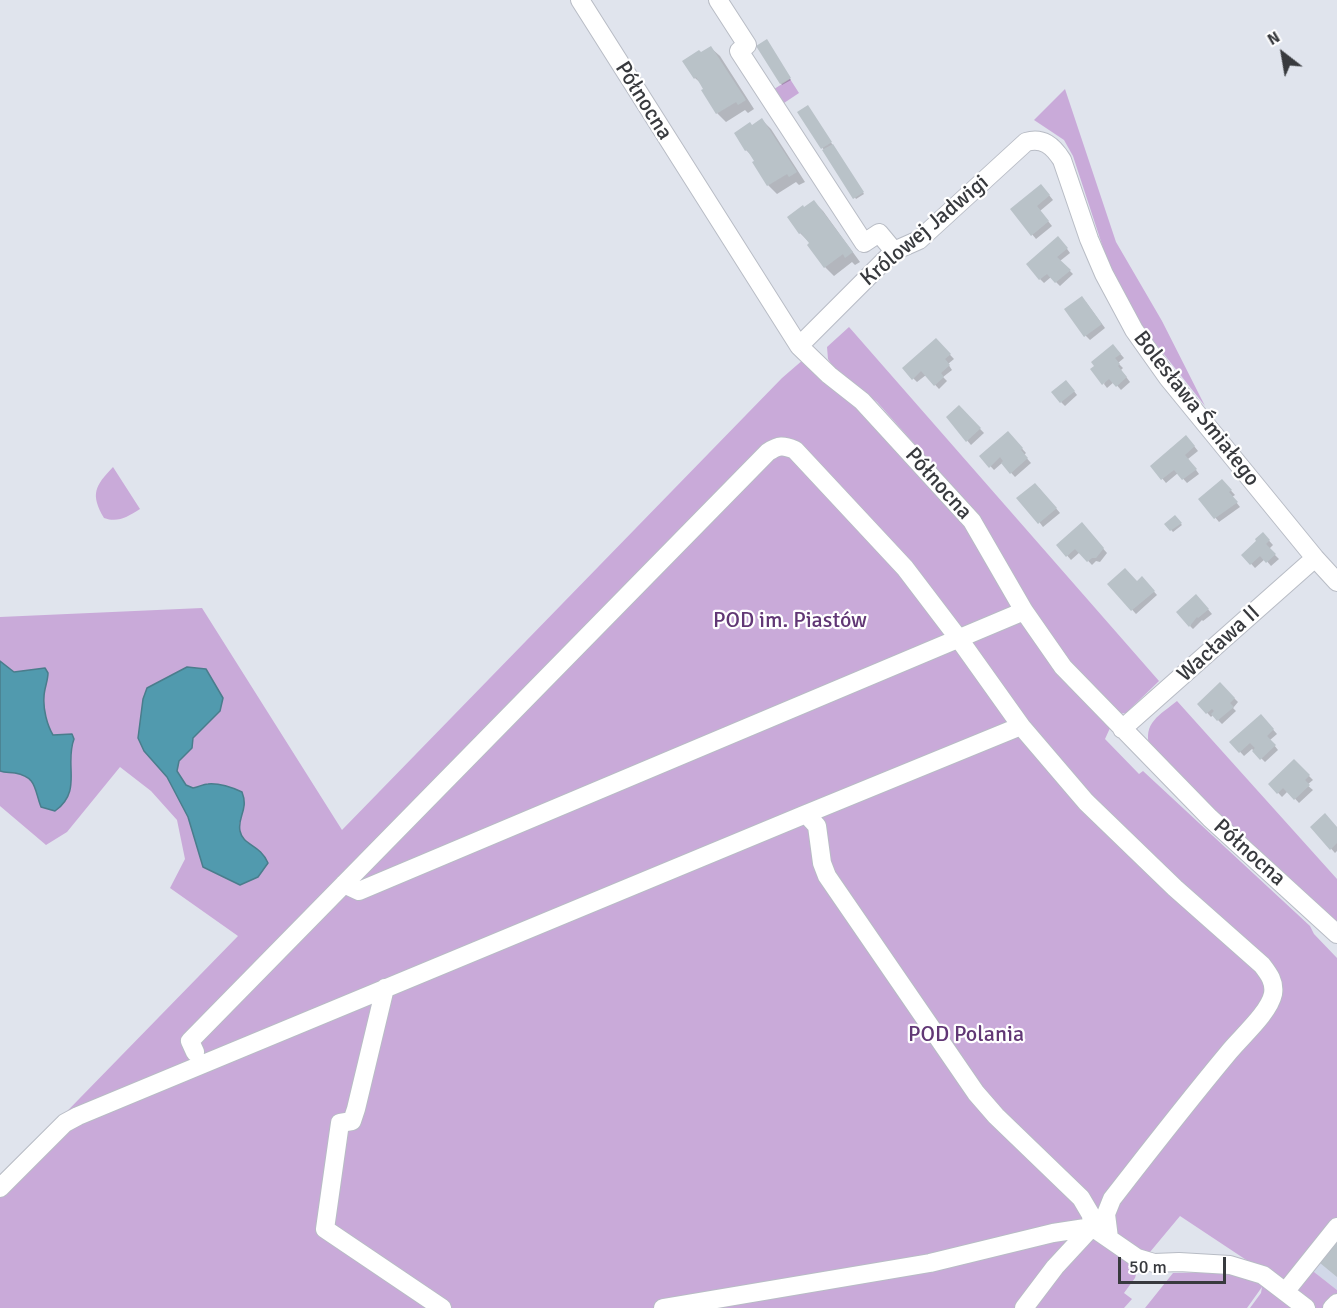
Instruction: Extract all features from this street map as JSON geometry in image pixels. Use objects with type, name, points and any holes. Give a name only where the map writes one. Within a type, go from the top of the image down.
[{"type":"street","name":"Północna","points":[[580,0],[799,346],[829,375],[862,401],[972,520],[1024,611],[1063,667],[1210,818],[1337,934]]},
{"type":"street","points":[[718,0],[747,45],[739,51],[864,243],[879,233],[894,251]]},
{"type":"street","name":"Bolesława Śmiałego","points":[[1026,142],[1036,139],[1043,141],[1057,152],[1062,160],[1089,239],[1104,274],[1134,330],[1168,378],[1337,582]]},
{"type":"street","name":"Królowej Jadwigi","points":[[799,346],[894,251],[920,240],[1026,142]]},
{"type":"street","points":[[195,1052],[190,1041],[306,921],[345,884],[768,452],[777,446],[784,445],[795,450],[905,568],[1021,726],[1086,802],[1174,888],[1262,965],[1273,984],[1273,994],[1266,1009],[1228,1053],[1112,1199],[1106,1214],[1109,1238]]},
{"type":"street","name":"Wacława II","points":[[1122,729],[1315,558]]},
{"type":"street","points":[[345,884],[359,891],[1024,611]]},
{"type":"street","points":[[0,1188],[65,1123],[78,1116],[1021,726]]},
{"type":"street","points":[[806,814],[817,826],[822,863],[827,876],[976,1093],[996,1116],[1081,1198],[1090,1215],[1092,1227]]},
{"type":"street","points":[[386,988],[352,1121],[340,1123],[325,1229],[442,1308]]},
{"type":"street","points":[[1024,1308],[1055,1268],[1092,1227]]},
{"type":"street","points":[[663,1308],[930,1263],[1053,1233],[1092,1227],[1137,1258],[1154,1263],[1230,1265],[1263,1275],[1306,1308]]},
{"type":"street","points":[[1285,1292],[1337,1227]]},
{"type":"street","points":[[1332,1308],[1337,1303]]},
{"type":"shaded area","points":[[1337,1234],[1337,1290],[1309,1268]]},
{"type":"green space","points":[[790,79],[799,93],[781,105],[771,91]]},
{"type":"green space","points":[[1065,89],[1116,242],[1162,321],[1205,406],[1140,324],[1109,266],[1073,156],[1064,140],[1034,120]]},
{"type":"green space","points":[[849,327],[1159,681],[1126,713],[1118,714],[1066,659],[1031,607],[976,513],[877,402],[835,370],[828,359],[827,347]]},
{"type":"green space","name":"POD Polania","points":[[804,359],[853,401],[964,521],[1022,621],[1110,728],[1105,739],[1139,774],[1143,771],[1310,926],[1314,934],[1337,958],[1337,1220],[1284,1285],[1180,1216],[1150,1252],[1143,1251],[1135,1278],[1124,1293],[1132,1299],[1124,1308],[0,1308],[0,1180],[238,936],[170,888],[185,859],[177,820],[151,791],[120,767],[67,832],[46,845],[0,806],[0,617],[202,608],[342,830],[782,378]]},
{"type":"green space","points":[[113,467],[140,509],[127,517],[114,520],[104,518],[96,496],[99,485]]},
{"type":"green space","points":[[1177,701],[1337,879],[1337,925],[1212,810],[1150,748],[1148,732],[1154,720]]},
{"type":"green space","points":[[1309,1268],[1337,1290],[1337,1297],[1327,1308],[1316,1308],[1296,1293]]},
{"type":"green space","points":[[1225,1272],[1259,1283],[1295,1308],[1250,1308],[1261,1293],[1262,1287],[1247,1308],[1145,1308],[1173,1273]]},
{"type":"water","points":[[0,661],[14,672],[45,668],[48,673],[44,707],[49,727],[53,735],[72,734],[74,739],[71,749],[71,786],[63,803],[55,811],[41,807],[34,785],[27,777],[0,771]]},
{"type":"water","points":[[187,667],[206,669],[223,698],[220,711],[193,738],[192,748],[179,761],[177,771],[186,785],[193,788],[206,784],[217,784],[242,792],[244,804],[240,831],[245,840],[261,852],[268,863],[258,877],[240,885],[203,867],[188,817],[167,777],[144,751],[138,738],[143,699],[147,688]]},
{"type":"building","points":[[767,39],[791,78],[780,84],[756,46]]},
{"type":"building","points":[[711,46],[746,100],[738,105],[736,102],[716,114],[696,77],[694,79],[682,61],[699,50],[701,52]]},
{"type":"building","points":[[808,105],[832,142],[821,149],[797,112]]},
{"type":"building","points":[[762,118],[797,172],[789,177],[787,174],[767,186],[752,162],[754,161],[734,133],[750,122],[752,125]]},
{"type":"building","points":[[833,144],[864,192],[853,199],[822,150]]},
{"type":"building","points":[[1041,184],[1050,195],[1037,206],[1049,221],[1031,236],[1010,209]]},
{"type":"building","points":[[814,200],[853,252],[845,258],[843,254],[824,268],[807,245],[809,243],[801,233],[799,234],[787,217]]},
{"type":"building","points":[[1058,236],[1068,248],[1057,257],[1071,270],[1055,283],[1047,274],[1039,280],[1026,264]]},
{"type":"building","points":[[1082,296],[1102,324],[1084,337],[1064,309]]},
{"type":"building","points":[[936,338],[951,354],[945,359],[950,365],[941,373],[944,377],[934,386],[921,371],[912,380],[902,368]]},
{"type":"building","points":[[1113,344],[1121,354],[1115,358],[1120,364],[1118,366],[1127,377],[1116,387],[1109,379],[1102,385],[1090,369],[1094,366],[1091,362]]},
{"type":"building","points":[[1066,380],[1075,391],[1060,403],[1051,392]]},
{"type":"building","points":[[959,405],[981,428],[966,442],[946,417]]},
{"type":"building","points":[[1008,431],[1023,448],[1021,450],[1028,458],[1010,474],[1001,463],[1003,461],[1000,457],[989,468],[979,456]]},
{"type":"building","points":[[1186,435],[1195,446],[1185,455],[1197,469],[1182,480],[1174,470],[1161,480],[1150,466]]},
{"type":"building","points":[[1222,479],[1232,490],[1229,492],[1238,502],[1214,519],[1198,499]]},
{"type":"building","points":[[1035,483],[1057,508],[1038,524],[1016,498]]},
{"type":"building","points":[[1175,515],[1182,523],[1170,531],[1164,524]]},
{"type":"building","points":[[1082,522],[1104,548],[1096,558],[1087,562],[1075,549],[1066,557],[1056,545]]},
{"type":"building","points":[[1263,532],[1270,540],[1266,544],[1276,554],[1266,563],[1260,556],[1250,565],[1241,555]]},
{"type":"building","points":[[1125,568],[1137,581],[1142,576],[1155,591],[1131,611],[1107,584]]},
{"type":"building","points":[[1196,594],[1209,609],[1197,617],[1189,627],[1176,612]]},
{"type":"building","points":[[1220,682],[1235,698],[1230,703],[1234,707],[1217,721],[1211,714],[1214,711],[1212,709],[1206,714],[1197,704]]},
{"type":"building","points":[[1261,714],[1274,729],[1267,736],[1276,745],[1260,760],[1252,751],[1255,748],[1250,743],[1239,753],[1229,742]]},
{"type":"building","points":[[1294,759],[1310,775],[1305,780],[1310,785],[1294,800],[1283,788],[1277,794],[1268,784]]},
{"type":"building","points":[[1325,813],[1337,827],[1337,843],[1330,850],[1310,827]]},
{"type":"building","points":[[1337,1242],[1337,1277],[1320,1263]]},
{"type":"park label","name":"POD im. Piastów","points":[[790,621]]}]
